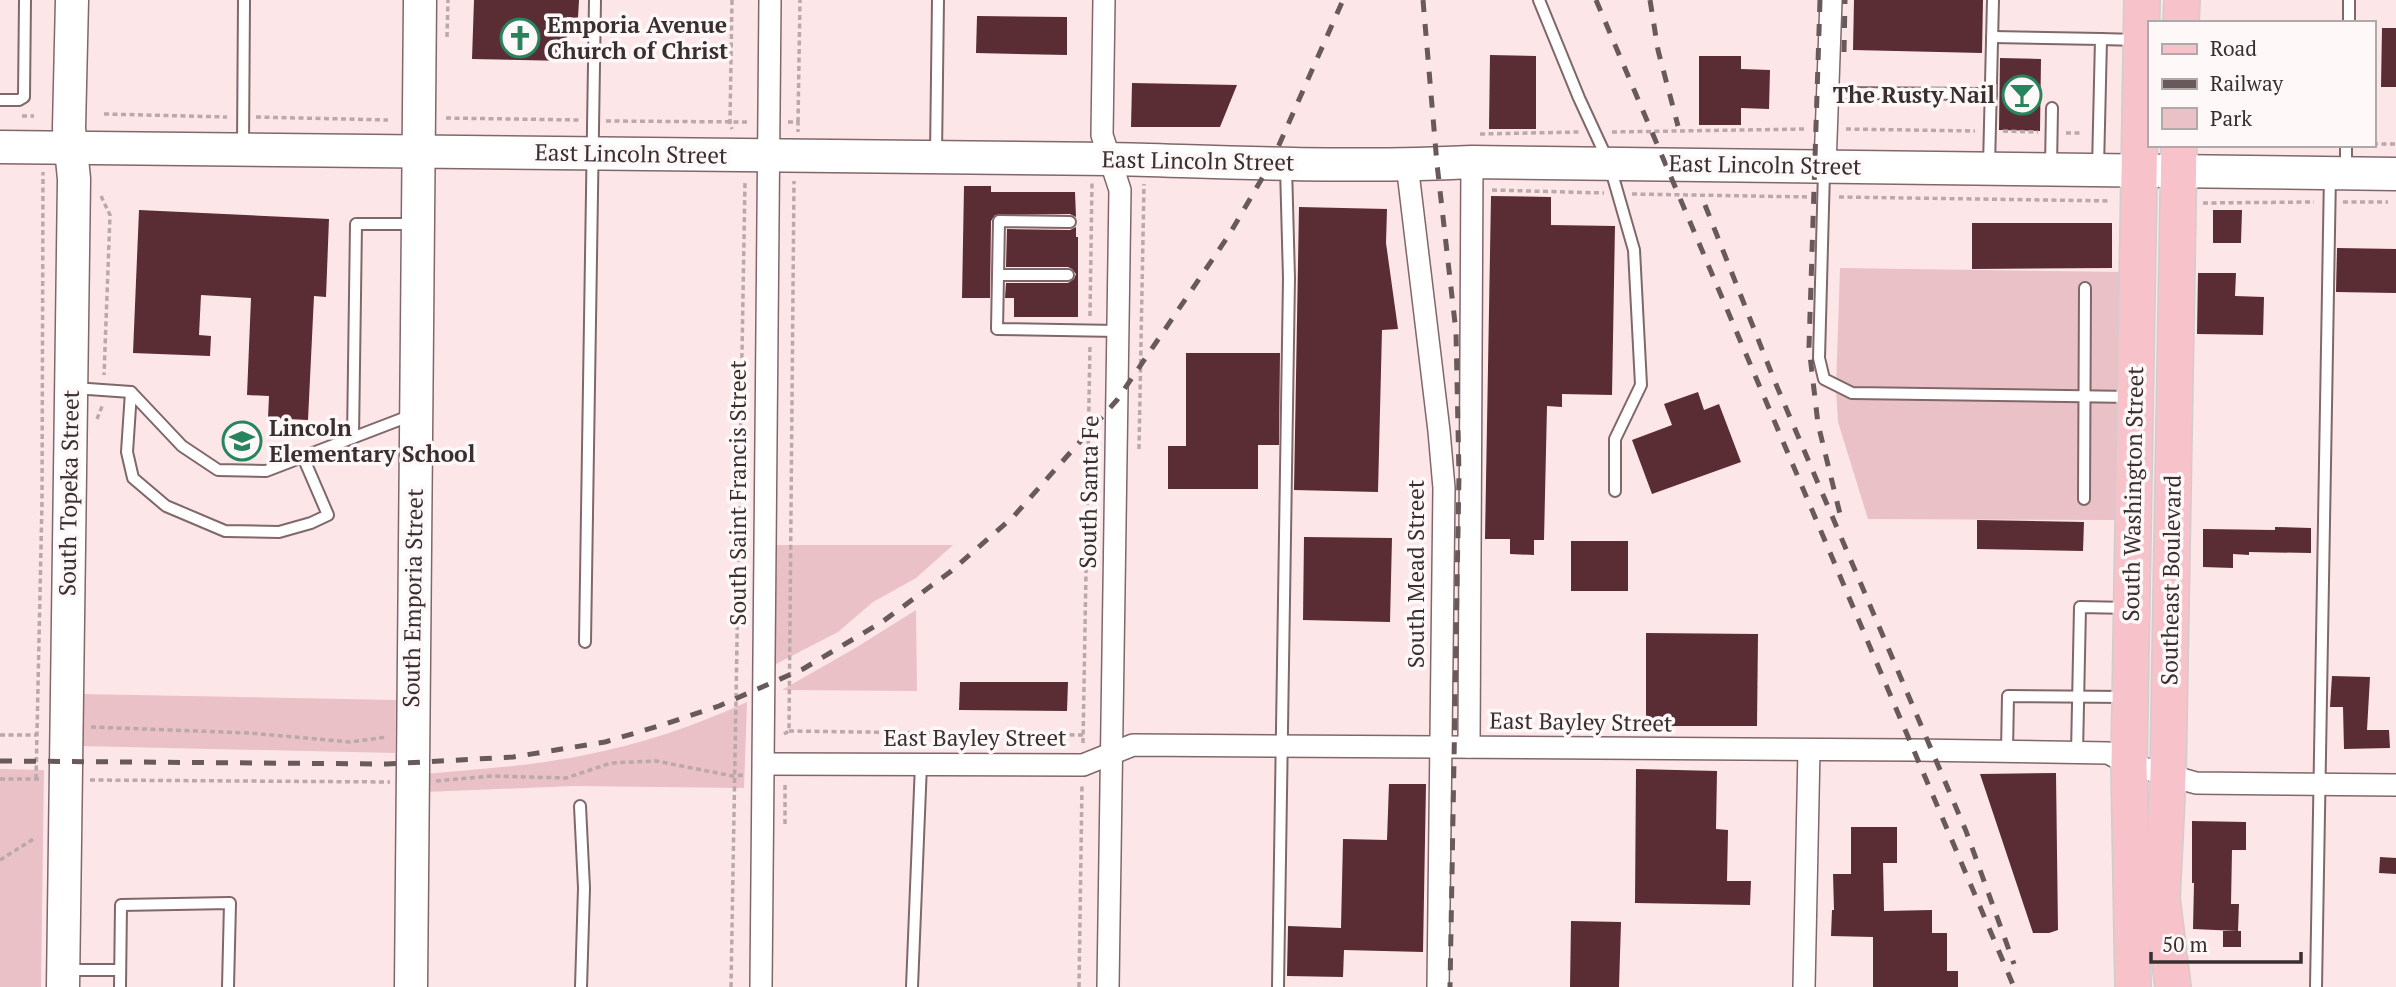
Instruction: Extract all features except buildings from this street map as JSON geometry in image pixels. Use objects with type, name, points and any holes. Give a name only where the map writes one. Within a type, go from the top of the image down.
[{"type":"main road","name":"South Washington Street","points":[[2132,985],[2129,764],[2142,0]]},
{"type":"main road","points":[[2181,21],[2182,0]]},
{"type":"main road","name":"Southeast Boulevard","points":[[2173,987],[2162,898],[2168,775],[2179,159]]},
{"type":"street","name":"South Topeka Street","points":[[63,978],[50,780],[71,388],[74,179],[69,128],[72,0]]},
{"type":"street","name":"South Emporia Street","points":[[411,987],[420,0]]},
{"type":"street","name":"South Saint Francis Street","points":[[761,987],[773,764],[782,156],[768,121],[769,0]]},
{"type":"street","name":"South Santa Fe","points":[[1104,0],[1101,170],[1120,190],[1108,987]]},
{"type":"street","points":[[1825,166],[1831,0]]},
{"type":"street","name":"East Lincoln Street","points":[[0,147],[936,158],[1101,170],[1286,163],[1408,164],[1476,148],[1609,163],[2138,172],[2179,159],[2338,173],[2396,174]]},
{"type":"street","points":[[1469,747],[1476,148]]},
{"type":"street","name":"South Mead Street","points":[[1408,164],[1444,488],[1438,987]]},
{"type":"street","name":"East Bayley Street","points":[[773,764],[921,764],[1082,775],[1110,763],[1133,745],[2007,751],[2108,753],[2129,764],[2196,783],[2396,785]]},
{"type":"street","points":[[1804,987],[1810,750]]},
{"type":"lane","points":[[0,100],[19,100],[24,97],[25,0]]},
{"type":"lane","points":[[243,149],[244,0]]},
{"type":"lane","points":[[585,642],[595,0]]},
{"type":"lane","points":[[936,158],[938,0]]},
{"type":"lane","points":[[1539,0],[1609,163],[1634,250],[1640,385],[1615,439],[1615,491]]},
{"type":"lane","points":[[1989,169],[1993,0]]},
{"type":"lane","points":[[2349,0],[2349,21]]},
{"type":"lane","points":[[1992,37],[2141,40]]},
{"type":"lane","points":[[2098,171],[2101,39]]},
{"type":"lane","points":[[1827,93],[1991,94]]},
{"type":"lane","points":[[2051,170],[2052,107]]},
{"type":"lane","points":[[1278,987],[1289,278],[1286,163]]},
{"type":"lane","points":[[1825,166],[1819,358],[1824,379],[1852,393],[2134,397]]},
{"type":"lane","points":[[2316,987],[2338,173]]},
{"type":"lane","points":[[1070,222],[999,221],[998,329],[1118,331]]},
{"type":"lane","points":[[353,438],[356,224],[417,224]]},
{"type":"lane","points":[[998,275],[1068,275]]},
{"type":"lane","points":[[2084,499],[2085,288]]},
{"type":"lane","points":[[71,388],[131,392],[182,446],[218,470],[266,471],[415,414]]},
{"type":"lane","points":[[131,392],[127,452],[133,478],[166,506],[225,531],[279,532],[328,515],[303,457]]},
{"type":"lane","points":[[2077,753],[2080,607],[2131,608]]},
{"type":"lane","points":[[2007,751],[2008,696],[2130,697]]},
{"type":"lane","points":[[912,987],[921,764]]},
{"type":"lane","points":[[580,806],[584,888],[581,987]]},
{"type":"lane","points":[[120,987],[121,905],[230,903],[228,987]]},
{"type":"lane","points":[[63,978],[120,970]]},
{"type":"path","points":[[730,122],[732,0]]},
{"type":"path","points":[[789,731],[782,156],[798,122],[800,0]]},
{"type":"path","points":[[446,120],[798,122]]},
{"type":"path","points":[[1476,148],[1594,132],[1826,129],[2099,133]]},
{"type":"path","points":[[2375,144],[2396,144]]},
{"type":"path","points":[[1079,987],[1090,331],[1101,170]]},
{"type":"path","points":[[43,172],[42,501],[51,735],[50,780]]},
{"type":"path","points":[[2198,203],[2338,173],[2396,202]]},
{"type":"path","points":[[731,987],[745,179]]},
{"type":"path","points":[[0,734],[51,735],[88,727],[250,733],[350,742],[412,733]]},
{"type":"path","points":[[785,827],[788,786],[773,764],[777,738],[789,731],[1083,735]]},
{"type":"path","points":[[0,779],[412,783],[491,776],[566,778],[611,763],[656,761],[733,776],[773,764]]},
{"type":"path","points":[[1082,775],[1110,763]]},
{"type":"path","points":[[0,860],[35,838]]},
{"type":"green space","points":[[1840,268],[2125,272],[2120,520],[1868,519],[1838,422],[1836,388]]},
{"type":"green space","points":[[777,545],[953,545],[916,578],[873,602],[838,632],[774,665]]},
{"type":"green space","points":[[916,610],[917,691],[782,690],[857,647]]},
{"type":"green space","points":[[79,694],[396,700],[395,753],[80,746]]},
{"type":"green space","points":[[747,702],[744,788],[573,786],[425,792],[426,774],[525,765],[606,751],[708,719]]},
{"type":"green space","points":[[0,769],[44,770],[41,987],[0,987]]},
{"type":"railway","points":[[0,761],[387,764],[513,757],[605,742],[662,725],[719,706],[803,669],[882,622],[950,572],[1013,517],[1117,400],[1229,235],[1271,163],[1343,0]]},
{"type":"railway","points":[[1423,0],[1437,164],[1456,332],[1459,475],[1450,987]]},
{"type":"railway","points":[[1596,0],[2014,987]]},
{"type":"railway","points":[[1650,0],[1658,50],[1678,126]]},
{"type":"railway","points":[[1820,0],[1809,347],[1818,424],[1840,514]]},
{"type":"railway","points":[[1844,52],[1845,0]]},
{"type":"railway","points":[[1705,205],[1775,382],[1966,831],[2014,964]]},
{"type":"place","name":"Emporia Avenue Church of Christ","points":[[520,38]]},
{"type":"place","name":"The Rusty Nail","points":[[2022,95]]},
{"type":"place","name":"Lincoln Elementary School","points":[[242,441]]}]
